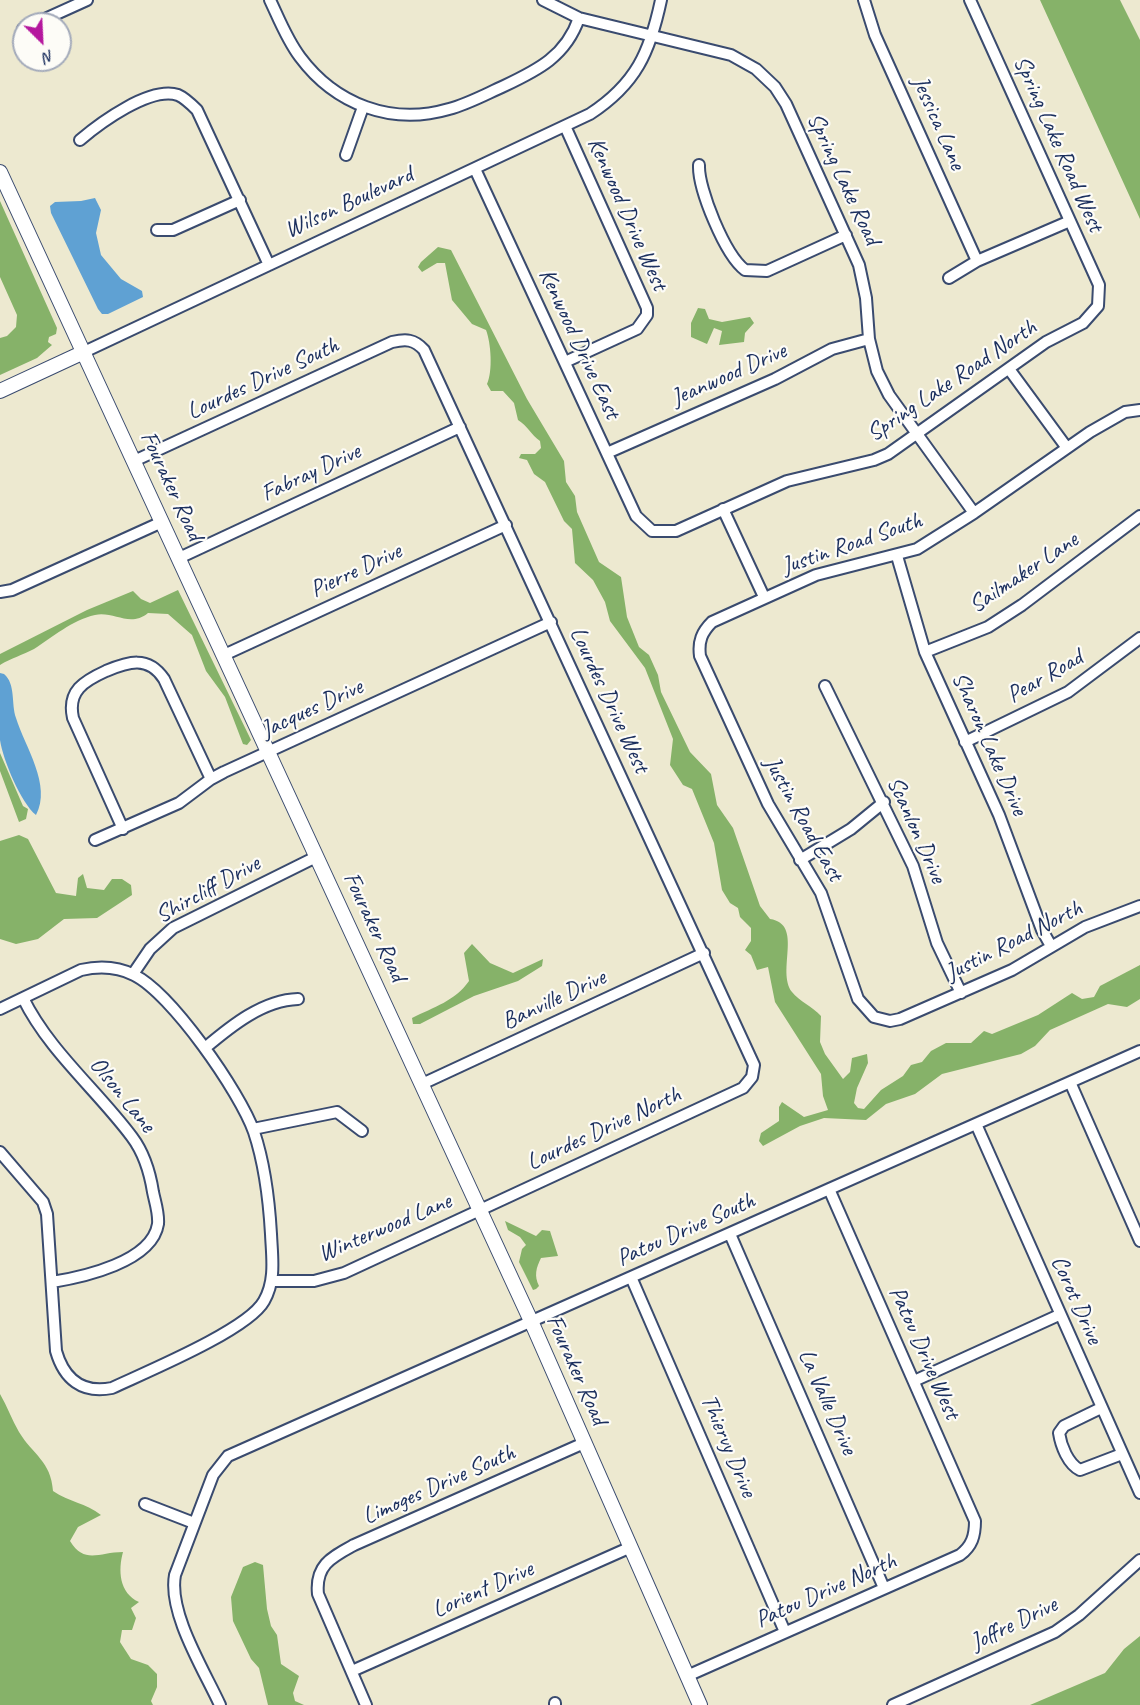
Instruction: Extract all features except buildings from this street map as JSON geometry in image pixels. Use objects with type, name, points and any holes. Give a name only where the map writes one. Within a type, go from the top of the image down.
[{"type":"main road","name":"Fouraker Road","points":[[0,172],[531,1321],[700,1705]]},
{"type":"main road","name":"Wilson Boulevard","points":[[0,391],[84,352]]},
{"type":"street","points":[[60,12],[87,0]]},
{"type":"street","points":[[270,0],[291,43],[304,62],[331,89],[363,107],[399,114],[421,114],[464,104],[543,67],[572,38],[579,18]]},
{"type":"street","name":"Spring Lake Road","points":[[543,0],[579,18],[731,55],[756,69],[775,87],[786,104],[846,235],[862,276],[868,339],[877,371],[885,387],[974,513]]},
{"type":"street","name":"Wilson Boulevard","points":[[84,352],[475,169],[604,105],[624,87],[639,66],[653,35],[661,0]]},
{"type":"street","name":"Jessica Lane","points":[[864,0],[875,35],[977,261]]},
{"type":"street","name":"Spring Lake Road West","points":[[970,0],[1098,285],[1098,306]]},
{"type":"street","points":[[80,140],[99,124],[126,109],[162,94],[177,95],[197,110],[269,265]]},
{"type":"street","points":[[346,155],[363,107]]},
{"type":"street","name":"Kenwood Drive West","points":[[565,126],[646,308],[645,320],[638,329],[565,362]]},
{"type":"street","points":[[699,165],[698,176],[706,198],[732,257],[745,270],[767,271],[846,235]]},
{"type":"street","name":"Kenwood Drive East","points":[[475,169],[638,520],[652,531]]},
{"type":"street","points":[[157,230],[173,230],[240,201]]},
{"type":"street","points":[[949,278],[977,261],[1070,220]]},
{"type":"street","name":"Spring Lake Road North","points":[[652,531],[669,533],[786,481],[874,460],[888,454],[1046,342],[1083,323],[1098,306]]},
{"type":"street","name":"Jeanwood Drive","points":[[607,453],[775,379],[832,349],[868,339]]},
{"type":"street","name":"Lourdes Drive West","points":[[410,340],[424,350],[753,1060],[752,1077],[747,1084]]},
{"type":"street","name":"Lourdes Drive South","points":[[134,461],[392,342],[410,340]]},
{"type":"street","points":[[1009,369],[1067,448]]},
{"type":"street","name":"Justin Road South","points":[[700,640],[704,630],[712,622],[764,597],[837,569],[897,556],[935,540],[1067,448],[1125,412],[1140,410]]},
{"type":"street","name":"Fabray Drive","points":[[179,558],[460,428]]},
{"type":"street","points":[[723,509],[764,597]]},
{"type":"street","name":"Sailmaker Lane","points":[[925,652],[988,627],[1022,605],[1140,516]]},
{"type":"street","points":[[0,592],[12,591],[162,522]]},
{"type":"street","name":"Pierre Drive","points":[[224,655],[506,525]]},
{"type":"street","name":"Sharon Lake Drive","points":[[897,556],[925,652],[999,815],[1042,930],[1051,946]]},
{"type":"street","name":"Jacques Drive","points":[[96,840],[179,803],[211,779],[550,622]]},
{"type":"street","name":"Pear Road","points":[[964,742],[1068,692],[1140,638]]},
{"type":"street","name":"Justin Road East","points":[[700,640],[700,656],[745,755],[800,860],[821,893],[858,999],[874,1017]]},
{"type":"street","points":[[123,829],[73,718],[71,704],[84,681],[127,662],[141,662],[152,666],[164,679],[211,779]]},
{"type":"street","name":"Scanlon Drive","points":[[825,686],[884,802],[913,866],[937,943],[961,993]]},
{"type":"street","points":[[800,860],[851,829],[884,802]]},
{"type":"street","name":"Shircliff Drive","points":[[133,974],[150,949],[173,928],[316,857]]},
{"type":"street","name":"Justin Road North","points":[[874,1017],[895,1020],[961,993],[1012,970],[1051,946],[1113,914],[1140,906]]},
{"type":"street","name":"Banville Drive","points":[[422,1084],[704,953]]},
{"type":"street","points":[[0,1009],[81,970],[105,966],[133,974],[153,989],[205,1048],[231,1086],[253,1130],[266,1178],[272,1281],[259,1309],[240,1326],[112,1388],[92,1389],[80,1386],[68,1378],[56,1351],[45,1208],[0,1152]]},
{"type":"street","name":"Olson Lane","points":[[23,998],[49,1040],[139,1148],[151,1177],[158,1216],[155,1232],[141,1250],[108,1268],[85,1277],[52,1282]]},
{"type":"street","points":[[205,1048],[246,1017],[283,1000],[298,999]]},
{"type":"street","name":"Patou Drive South","points":[[220,1705],[182,1620],[172,1589],[194,1523],[218,1466],[228,1456],[1140,1051]]},
{"type":"street","points":[[1070,1082],[1140,1241]]},
{"type":"street","name":"Lourdes Drive North","points":[[479,1210],[747,1084]]},
{"type":"street","points":[[253,1130],[337,1112],[362,1131]]},
{"type":"street","name":"Corot Drive","points":[[976,1124],[1140,1493]]},
{"type":"street","name":"Patou Drive West","points":[[829,1189],[975,1521],[975,1536]]},
{"type":"street","name":"Winterwood Lane","points":[[272,1281],[314,1281],[344,1273],[479,1210]]},
{"type":"street","name":"La Valle Drive","points":[[730,1234],[884,1588]]},
{"type":"street","name":"Thiervy Drive","points":[[631,1277],[785,1632]]},
{"type":"street","points":[[914,1381],[1059,1315]]},
{"type":"street","points":[[1101,1408],[1064,1426],[1059,1432],[1060,1442],[1073,1467],[1080,1470],[1122,1454]]},
{"type":"street","name":"Limoges Drive South","points":[[352,1671],[318,1594],[318,1575],[328,1560],[354,1545],[584,1443]]},
{"type":"street","points":[[145,1504],[194,1523]]},
{"type":"street","name":"Patou Drive North","points":[[687,1676],[960,1555],[968,1548],[975,1536]]},
{"type":"street","name":"Lorient Drive","points":[[352,1671],[631,1547]]},
{"type":"street","name":"Joffre Drive","points":[[893,1705],[1055,1632],[1079,1615],[1140,1560]]},
{"type":"street","points":[[352,1671],[366,1705]]},
{"type":"green space","points":[[1040,0],[1120,0],[1140,40],[1140,219]]},
{"type":"green space","points":[[0,201],[57,328],[56,334],[49,337],[48,342],[52,345],[37,358],[0,375],[0,338],[7,336],[16,327],[17,315],[0,277]]},
{"type":"green space","points":[[438,247],[451,250],[527,399],[564,461],[566,482],[575,496],[577,512],[599,562],[621,577],[627,617],[639,647],[649,655],[658,675],[661,692],[690,752],[711,774],[717,805],[733,828],[760,906],[770,919],[780,923],[786,930],[788,983],[792,992],[821,1016],[820,1042],[825,1054],[843,1079],[850,1072],[852,1058],[867,1054],[868,1063],[857,1088],[854,1103],[858,1108],[864,1109],[881,1090],[903,1076],[911,1065],[922,1062],[931,1051],[946,1043],[971,1043],[984,1031],[992,1034],[1038,1015],[1072,993],[1082,999],[1094,997],[1100,986],[1140,965],[1140,999],[1127,1007],[1108,1004],[1050,1030],[1035,1046],[1021,1054],[942,1074],[915,1094],[886,1104],[866,1120],[824,1118],[800,1126],[763,1146],[759,1141],[761,1133],[779,1121],[779,1107],[782,1102],[804,1117],[828,1110],[823,1096],[821,1074],[775,1002],[768,967],[757,970],[751,955],[745,950],[751,941],[751,928],[740,917],[738,908],[730,903],[722,890],[714,843],[692,789],[683,785],[670,765],[673,739],[645,668],[610,621],[605,602],[593,580],[575,563],[572,529],[564,521],[545,482],[534,474],[527,460],[519,458],[521,454],[535,454],[541,448],[540,441],[518,420],[514,403],[503,391],[491,391],[487,384],[491,357],[486,330],[472,324],[452,300],[445,263],[437,263],[422,272],[418,267]]},
{"type":"green space","points":[[698,308],[705,309],[709,319],[722,322],[750,317],[754,323],[745,333],[744,342],[719,345],[722,331],[714,328],[707,344],[691,337],[691,323]]},
{"type":"green space","points":[[178,590],[251,740],[247,745],[243,744],[225,697],[206,671],[192,635],[168,614],[148,613],[135,619],[102,614],[87,617],[34,649],[0,665],[0,654],[87,610],[133,591],[141,599],[150,603]]},
{"type":"green space","points":[[0,753],[23,806],[28,809],[26,819],[19,822],[0,771]]},
{"type":"green space","points":[[19,835],[28,839],[56,893],[76,896],[78,878],[83,874],[87,888],[104,890],[112,879],[122,879],[131,885],[132,895],[97,918],[64,919],[38,939],[16,944],[0,939],[0,841]]},
{"type":"green space","points":[[472,944],[490,963],[513,973],[543,959],[542,966],[518,981],[474,996],[420,1024],[413,1024],[412,1018],[451,999],[469,981],[464,953]]},
{"type":"green space","points":[[505,1221],[536,1236],[542,1230],[550,1231],[558,1256],[541,1258],[536,1272],[539,1286],[536,1289],[533,1290],[519,1262],[522,1249],[526,1245],[520,1237],[508,1230]]},
{"type":"green space","points":[[0,1394],[24,1440],[49,1472],[53,1491],[101,1515],[78,1527],[70,1541],[81,1553],[87,1555],[123,1552],[121,1573],[124,1587],[132,1598],[139,1602],[131,1608],[136,1618],[132,1630],[122,1630],[120,1642],[131,1659],[148,1665],[157,1674],[157,1687],[151,1701],[153,1705],[0,1705]]},
{"type":"green space","points":[[255,1562],[263,1565],[267,1609],[271,1626],[277,1635],[281,1664],[299,1676],[293,1693],[295,1701],[304,1705],[268,1705],[259,1668],[251,1659],[233,1621],[231,1597],[243,1567]]},
{"type":"green space","points":[[1140,1636],[1140,1705],[1030,1705],[1105,1673],[1124,1649]]},
{"type":"water","points":[[95,198],[101,210],[96,233],[101,255],[121,279],[142,291],[143,297],[108,314],[102,314],[98,309],[51,213],[50,206],[55,202]]},
{"type":"water","points":[[0,673],[8,678],[10,683],[16,718],[39,779],[40,803],[36,815],[24,801],[2,748]]}]
